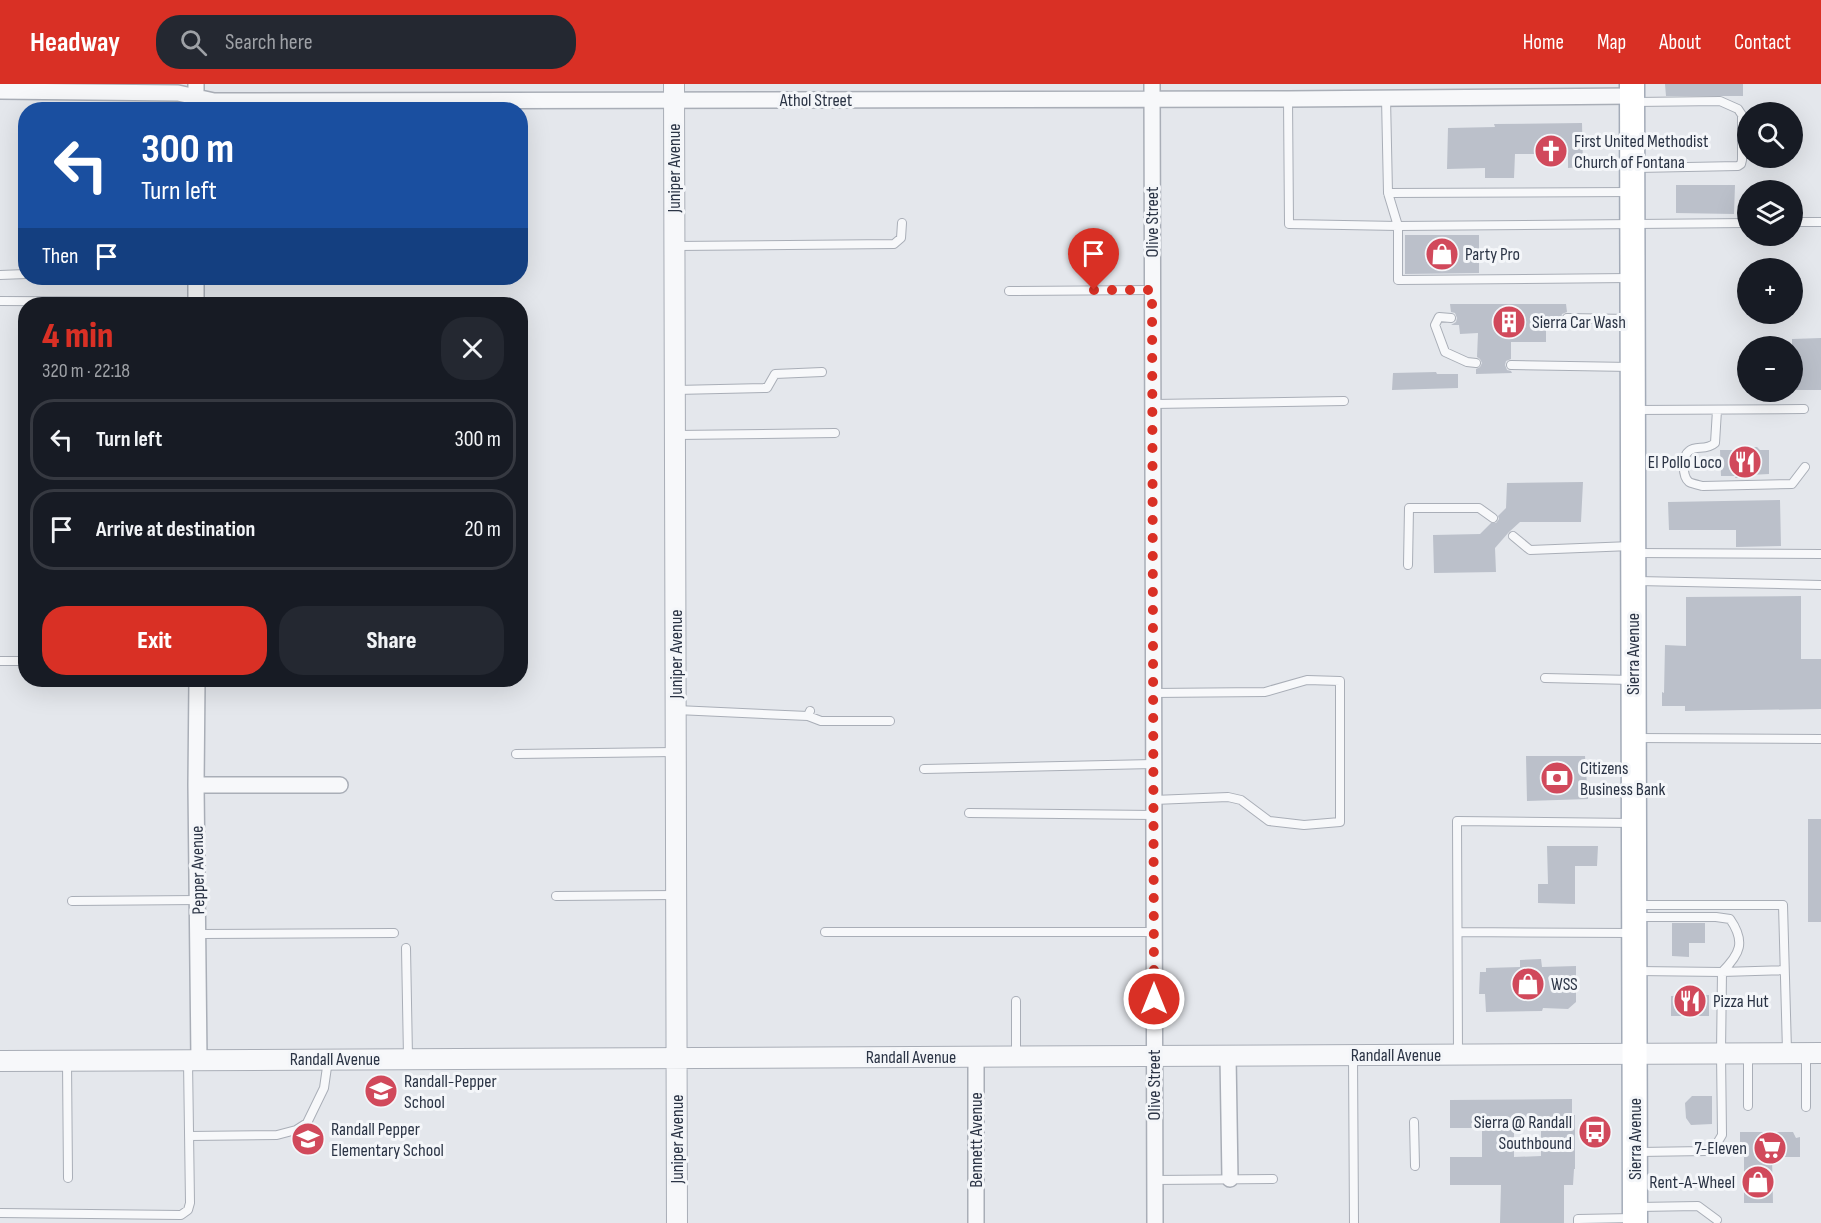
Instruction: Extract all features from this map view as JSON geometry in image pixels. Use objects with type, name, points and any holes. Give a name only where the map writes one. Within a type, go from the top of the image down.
[{"type":"main road","name":"Sierra Avenue","points":[[1632,94],[1635,1216]]},
{"type":"street","name":"Athol Street","points":[[0,91],[177,93],[214,101],[674,92],[1152,92],[1288,99],[1632,94]]},
{"type":"street","name":"Juniper Avenue","points":[[674,92],[677,1223]]},
{"type":"street","name":"Olive Street","points":[[1152,92],[1155,1223]]},
{"type":"street","name":"Pepper Avenue","points":[[194,1060],[199,934],[197,687]]},
{"type":"street","points":[[196,785],[340,785]]},
{"type":"street","name":"Randall Avenue","points":[[0,1060],[1805,1053]]},
{"type":"street","points":[[1228,1056],[1230,1179]]},
{"type":"street","name":"Bennett Avenue","points":[[976,1057],[976,1223]]},
{"type":"lane","points":[[1632,94],[1720,101],[1738,109],[1742,115],[1742,160],[1741,164],[1733,168],[1632,168]]},
{"type":"lane","points":[[1386,98],[1388,193],[1398,226],[1398,280],[1632,278]]},
{"type":"lane","points":[[1288,99],[1289,224],[1398,226],[1737,223]]},
{"type":"lane","points":[[1388,193],[1632,192]]},
{"type":"lane","points":[[1803,222],[1821,222]]},
{"type":"lane","points":[[675,246],[894,244],[901,238],[902,223]]},
{"type":"lane","points":[[0,274],[18,274]]},
{"type":"lane","points":[[1009,291],[1152,290]]},
{"type":"lane","points":[[0,301],[18,301]]},
{"type":"lane","points":[[1451,318],[1439,317],[1435,325],[1445,352],[1467,362],[1476,363]]},
{"type":"lane","points":[[1567,318],[1632,319]]},
{"type":"lane","points":[[1511,365],[1632,367]]},
{"type":"lane","points":[[675,390],[767,388],[775,374],[822,372]]},
{"type":"lane","points":[[1152,404],[1344,401]]},
{"type":"lane","points":[[1717,410],[1715,443],[1710,448],[1691,449],[1687,453],[1685,471],[1689,482],[1703,486],[1792,484],[1805,467]]},
{"type":"lane","points":[[1633,411],[1804,410]]},
{"type":"lane","points":[[675,435],[835,433]]},
{"type":"lane","points":[[1408,565],[1409,508],[1479,508],[1493,518]]},
{"type":"lane","points":[[1513,536],[1530,550],[1821,554]]},
{"type":"lane","points":[[1633,581],[1821,585]]},
{"type":"lane","points":[[0,661],[18,661]]},
{"type":"lane","points":[[1545,678],[1633,680]]},
{"type":"lane","points":[[969,813],[1153,807],[1228,797],[1241,800],[1269,821],[1304,825],[1340,822],[1340,681],[1307,680],[1265,692],[1153,693]]},
{"type":"lane","points":[[676,710],[809,714],[821,721],[890,721]]},
{"type":"lane","points":[[1633,738],[1821,739]]},
{"type":"lane","points":[[516,754],[676,752]]},
{"type":"lane","points":[[924,769],[1153,764]]},
{"type":"lane","points":[[1458,1054],[1457,821],[1634,823]]},
{"type":"lane","points":[[556,896],[676,896]]},
{"type":"lane","points":[[72,901],[198,900]]},
{"type":"lane","points":[[1458,932],[1783,905],[1784,970],[1805,1053],[1806,1107]]},
{"type":"lane","points":[[1634,918],[1716,917],[1730,919],[1737,928],[1740,943],[1735,958],[1722,972],[1720,1053],[1722,1135],[1716,1145],[1706,1151],[1635,1152]]},
{"type":"lane","points":[[825,932],[1153,932]]},
{"type":"lane","points":[[199,934],[393,933]]},
{"type":"lane","points":[[406,948],[408,1059]]},
{"type":"lane","points":[[1634,971],[1784,970]]},
{"type":"lane","points":[[1016,1000],[1017,1057]]},
{"type":"lane","points":[[1748,1053],[1748,1106]]},
{"type":"lane","points":[[1353,1055],[1354,1223]]},
{"type":"lane","points":[[189,1136],[277,1135],[296,1130],[307,1123],[324,1088],[328,1059]]},
{"type":"lane","points":[[67,1060],[68,1178]]},
{"type":"lane","points":[[0,1213],[182,1215],[188,1210],[190,1203],[189,1136],[194,1060]]},
{"type":"lane","points":[[1414,1122],[1415,1166]]},
{"type":"lane","points":[[1155,1180],[1273,1179]]},
{"type":"lane","points":[[1578,1223],[1578,1218],[1635,1216],[1698,1206],[1717,1220]]},
{"type":"building","points":[[1665,84],[1743,84],[1743,96],[1666,96]]},
{"type":"building","name":"First United Methodist Church of Fontana","points":[[1582,123],[1583,167],[1568,168],[1568,154],[1515,154],[1514,178],[1485,178],[1485,168],[1447,169],[1448,128],[1495,127],[1494,124]]},
{"type":"building","points":[[1676,185],[1735,185],[1734,214],[1676,213]]},
{"type":"building","name":"Party Pro","points":[[1405,235],[1479,235],[1479,273],[1405,274]]},
{"type":"building","name":"Sierra Car Wash","points":[[1450,304],[1566,304],[1567,312],[1562,314],[1561,318],[1567,325],[1546,325],[1546,342],[1511,342],[1511,359],[1506,361],[1505,365],[1512,373],[1476,374],[1476,369],[1482,363],[1477,357],[1478,333],[1460,334],[1459,325],[1451,325],[1456,322],[1457,318],[1455,313],[1451,312]]},
{"type":"building","points":[[1821,338],[1821,390],[1803,390],[1803,339]]},
{"type":"building","points":[[1436,372],[1437,374],[1458,374],[1458,388],[1392,390],[1393,373]]},
{"type":"building","name":"El Pollo Loco","points":[[1757,447],[1760,450],[1769,450],[1769,474],[1735,478],[1736,476],[1721,476],[1720,450]]},
{"type":"building","points":[[1583,482],[1581,522],[1520,522],[1495,548],[1496,572],[1434,573],[1433,535],[1480,534],[1491,523],[1496,523],[1498,516],[1506,508],[1507,483]]},
{"type":"building","points":[[1780,500],[1781,546],[1736,547],[1736,530],[1669,530],[1668,502]]},
{"type":"building","points":[[1801,596],[1801,659],[1821,659],[1821,709],[1685,711],[1685,706],[1662,706],[1665,645],[1686,646],[1686,597]]},
{"type":"building","name":"Citizens Business Bank","points":[[1526,756],[1585,756],[1588,799],[1527,801]]},
{"type":"building","points":[[1808,819],[1821,819],[1821,922],[1808,922]]},
{"type":"building","points":[[1547,846],[1598,846],[1597,866],[1575,866],[1575,904],[1538,903],[1538,884],[1548,884]]},
{"type":"building","points":[[1672,923],[1705,923],[1705,943],[1689,943],[1689,957],[1672,956]]},
{"type":"building","name":"WSS","points":[[1541,959],[1542,967],[1576,966],[1576,1002],[1568,1009],[1543,1008],[1542,1011],[1486,1012],[1485,994],[1479,994],[1480,972],[1486,972],[1486,968],[1520,967],[1520,960]]},
{"type":"building","name":"Pizza Hut","points":[[1709,995],[1709,1016],[1671,1016],[1671,996]]},
{"type":"building","points":[[1692,1096],[1712,1096],[1712,1124],[1691,1125],[1686,1118],[1685,1103]]},
{"type":"building","points":[[1572,1099],[1572,1115],[1575,1115],[1575,1169],[1573,1185],[1564,1185],[1564,1223],[1500,1223],[1501,1185],[1450,1185],[1450,1157],[1482,1157],[1482,1128],[1450,1128],[1450,1100]],"holes":[[[1541,1127],[1541,1156],[1514,1157],[1514,1128]]]},
{"type":"building","points":[[1740,1132],[1793,1132],[1796,1138],[1800,1137],[1800,1157],[1772,1157],[1773,1203],[1744,1203],[1744,1157],[1740,1157]]},
{"type":"place","name":"First United Methodist Church of Fontana","points":[[1551,151]]},
{"type":"place","name":"Party Pro","points":[[1442,254]]},
{"type":"place","name":"Sierra Car Wash","points":[[1509,322]]},
{"type":"place","name":"El Pollo Loco","points":[[1745,462]]},
{"type":"place","name":"Citizens Business Bank","points":[[1557,778]]},
{"type":"place","name":"WSS","points":[[1528,984]]},
{"type":"place","name":"Pizza Hut","points":[[1690,1001]]},
{"type":"place","name":"Randall-Pepper School","points":[[381,1091]]},
{"type":"place","name":"Sierra @ Randall Southbound","points":[[1595,1132]]},
{"type":"place","name":"Randall Pepper Elementary School","points":[[308,1139]]},
{"type":"place","name":"7-Eleven","points":[[1770,1148]]},
{"type":"place","name":"Rent-A-Wheel","points":[[1758,1182]]},
{"type":"route","points":[[1094,290],[1152,290],[1154,999]]}]
